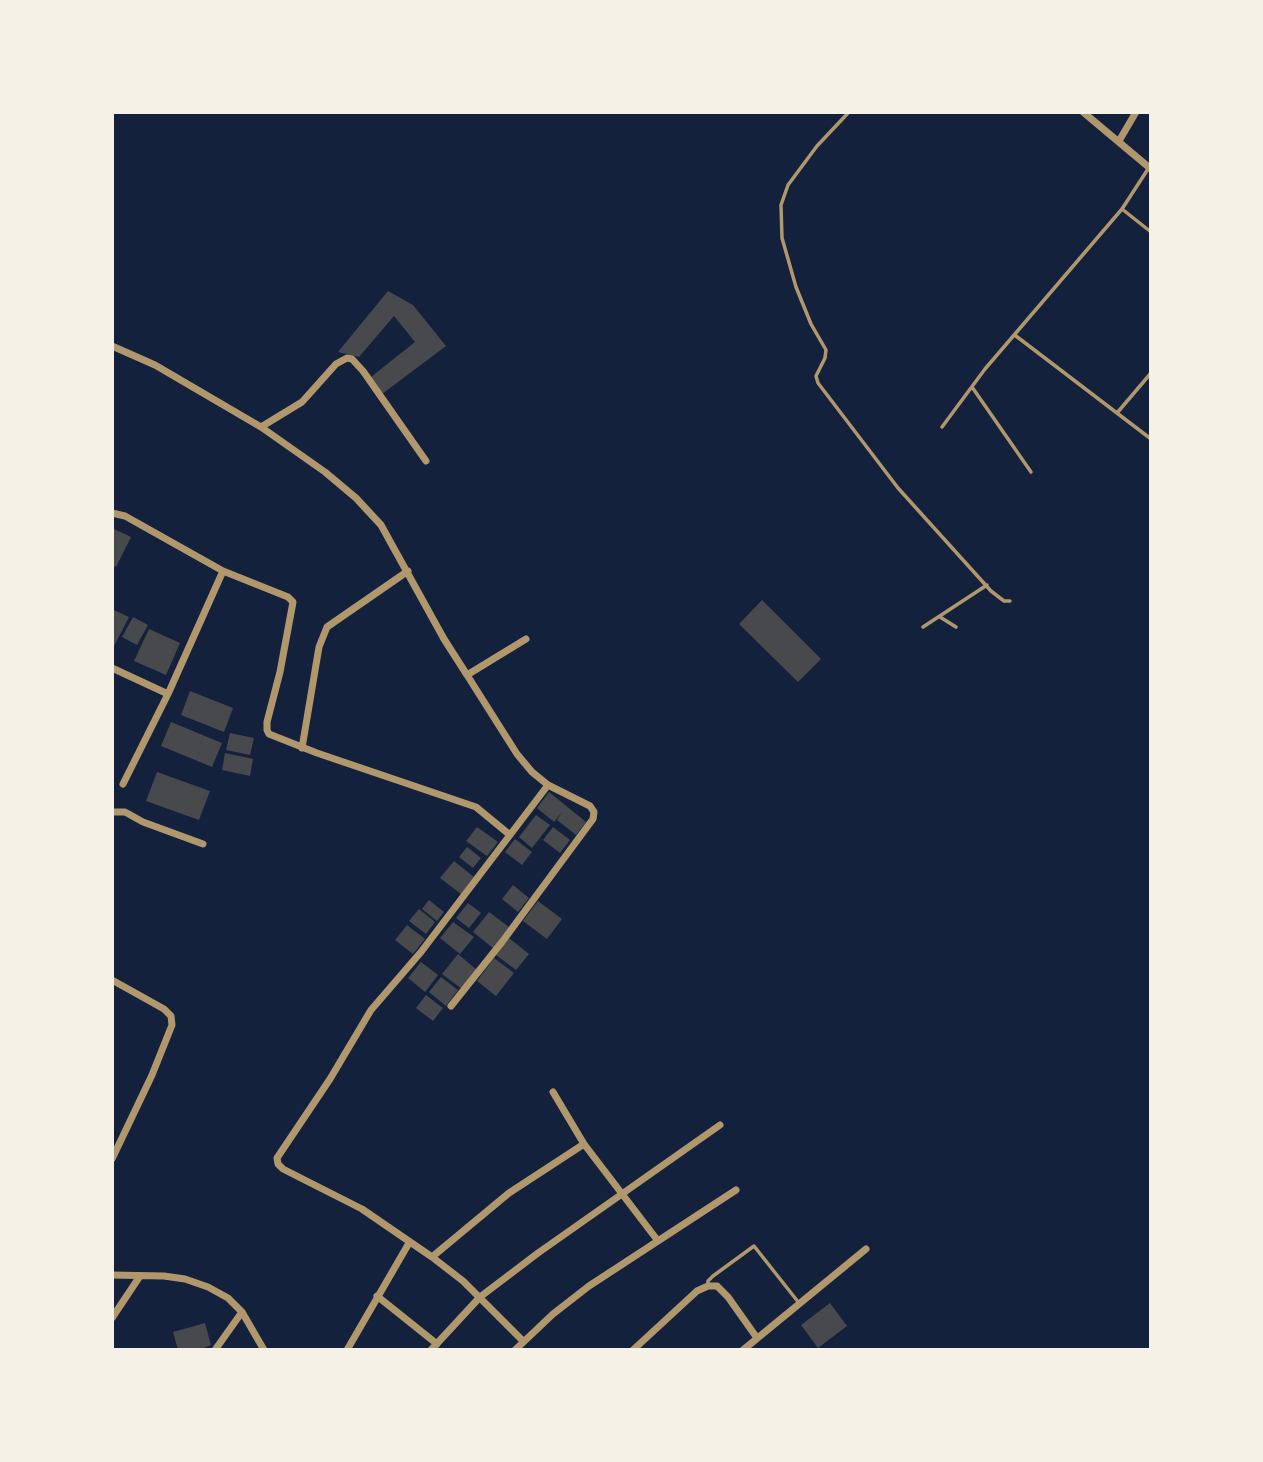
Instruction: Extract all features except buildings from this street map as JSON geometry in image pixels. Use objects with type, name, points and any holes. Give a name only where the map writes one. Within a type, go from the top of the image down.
[{"type":"street","points":[[1083,112],[1150,168]]},
{"type":"street","points":[[1119,141],[1136,112]]},
{"type":"street","points":[[112,346],[155,365],[261,427],[333,479],[368,510],[381,525],[444,639],[517,754],[532,772],[548,785],[590,806],[594,812],[593,819],[451,1006]]},
{"type":"street","points":[[261,427],[302,402],[336,364],[347,358],[352,359],[426,461]]},
{"type":"street","points":[[112,513],[125,516],[223,571],[288,597],[293,602],[267,730],[275,737],[476,807],[510,835]]},
{"type":"street","points":[[123,783],[168,694],[223,571]]},
{"type":"street","points":[[302,748],[319,647],[327,627],[408,571]]},
{"type":"street","points":[[467,675],[526,639]]},
{"type":"street","points":[[112,668],[168,694]]},
{"type":"street","points":[[523,1341],[481,1297],[432,1257],[362,1209],[283,1169],[278,1164],[277,1157],[330,1079],[371,1010],[421,952],[548,785]]},
{"type":"street","points":[[112,812],[125,812],[143,822],[203,844]]},
{"type":"street","points":[[112,980],[164,1009],[171,1016],[172,1025],[152,1075],[112,1159]]},
{"type":"street","points":[[553,1092],[584,1143],[658,1241]]},
{"type":"street","points":[[377,1296],[434,1347],[481,1297],[620,1194],[720,1125]]},
{"type":"street","points":[[432,1257],[509,1193],[584,1143]]},
{"type":"street","points":[[514,1350],[589,1286],[736,1190]]},
{"type":"street","points":[[346,1350],[409,1243]]},
{"type":"street","points":[[743,1350],[866,1249]]},
{"type":"street","points":[[112,1275],[174,1277],[208,1287],[228,1298],[242,1312],[264,1350]]},
{"type":"street","points":[[112,1318],[140,1276]]},
{"type":"street","points":[[633,1350],[697,1291],[708,1286],[717,1286],[728,1297],[757,1338]]},
{"type":"street","points":[[215,1350],[242,1312]]},
{"type":"lane","points":[[849,112],[817,146],[788,185],[781,205],[782,238],[796,288],[811,324],[826,350],[816,376],[834,406],[898,488],[987,586],[1004,601],[1010,601]]},
{"type":"lane","points":[[942,427],[972,387],[1122,209],[1150,168]]},
{"type":"lane","points":[[1122,209],[1151,233]]},
{"type":"lane","points":[[1016,336],[1151,439]]},
{"type":"lane","points":[[1117,413],[1151,373]]},
{"type":"lane","points":[[972,387],[1031,472]]},
{"type":"lane","points":[[923,627],[987,586]]},
{"type":"lane","points":[[940,617],[956,627]]},
{"type":"lane","points":[[708,1286],[708,1281],[713,1276],[754,1246],[799,1303]]}]
